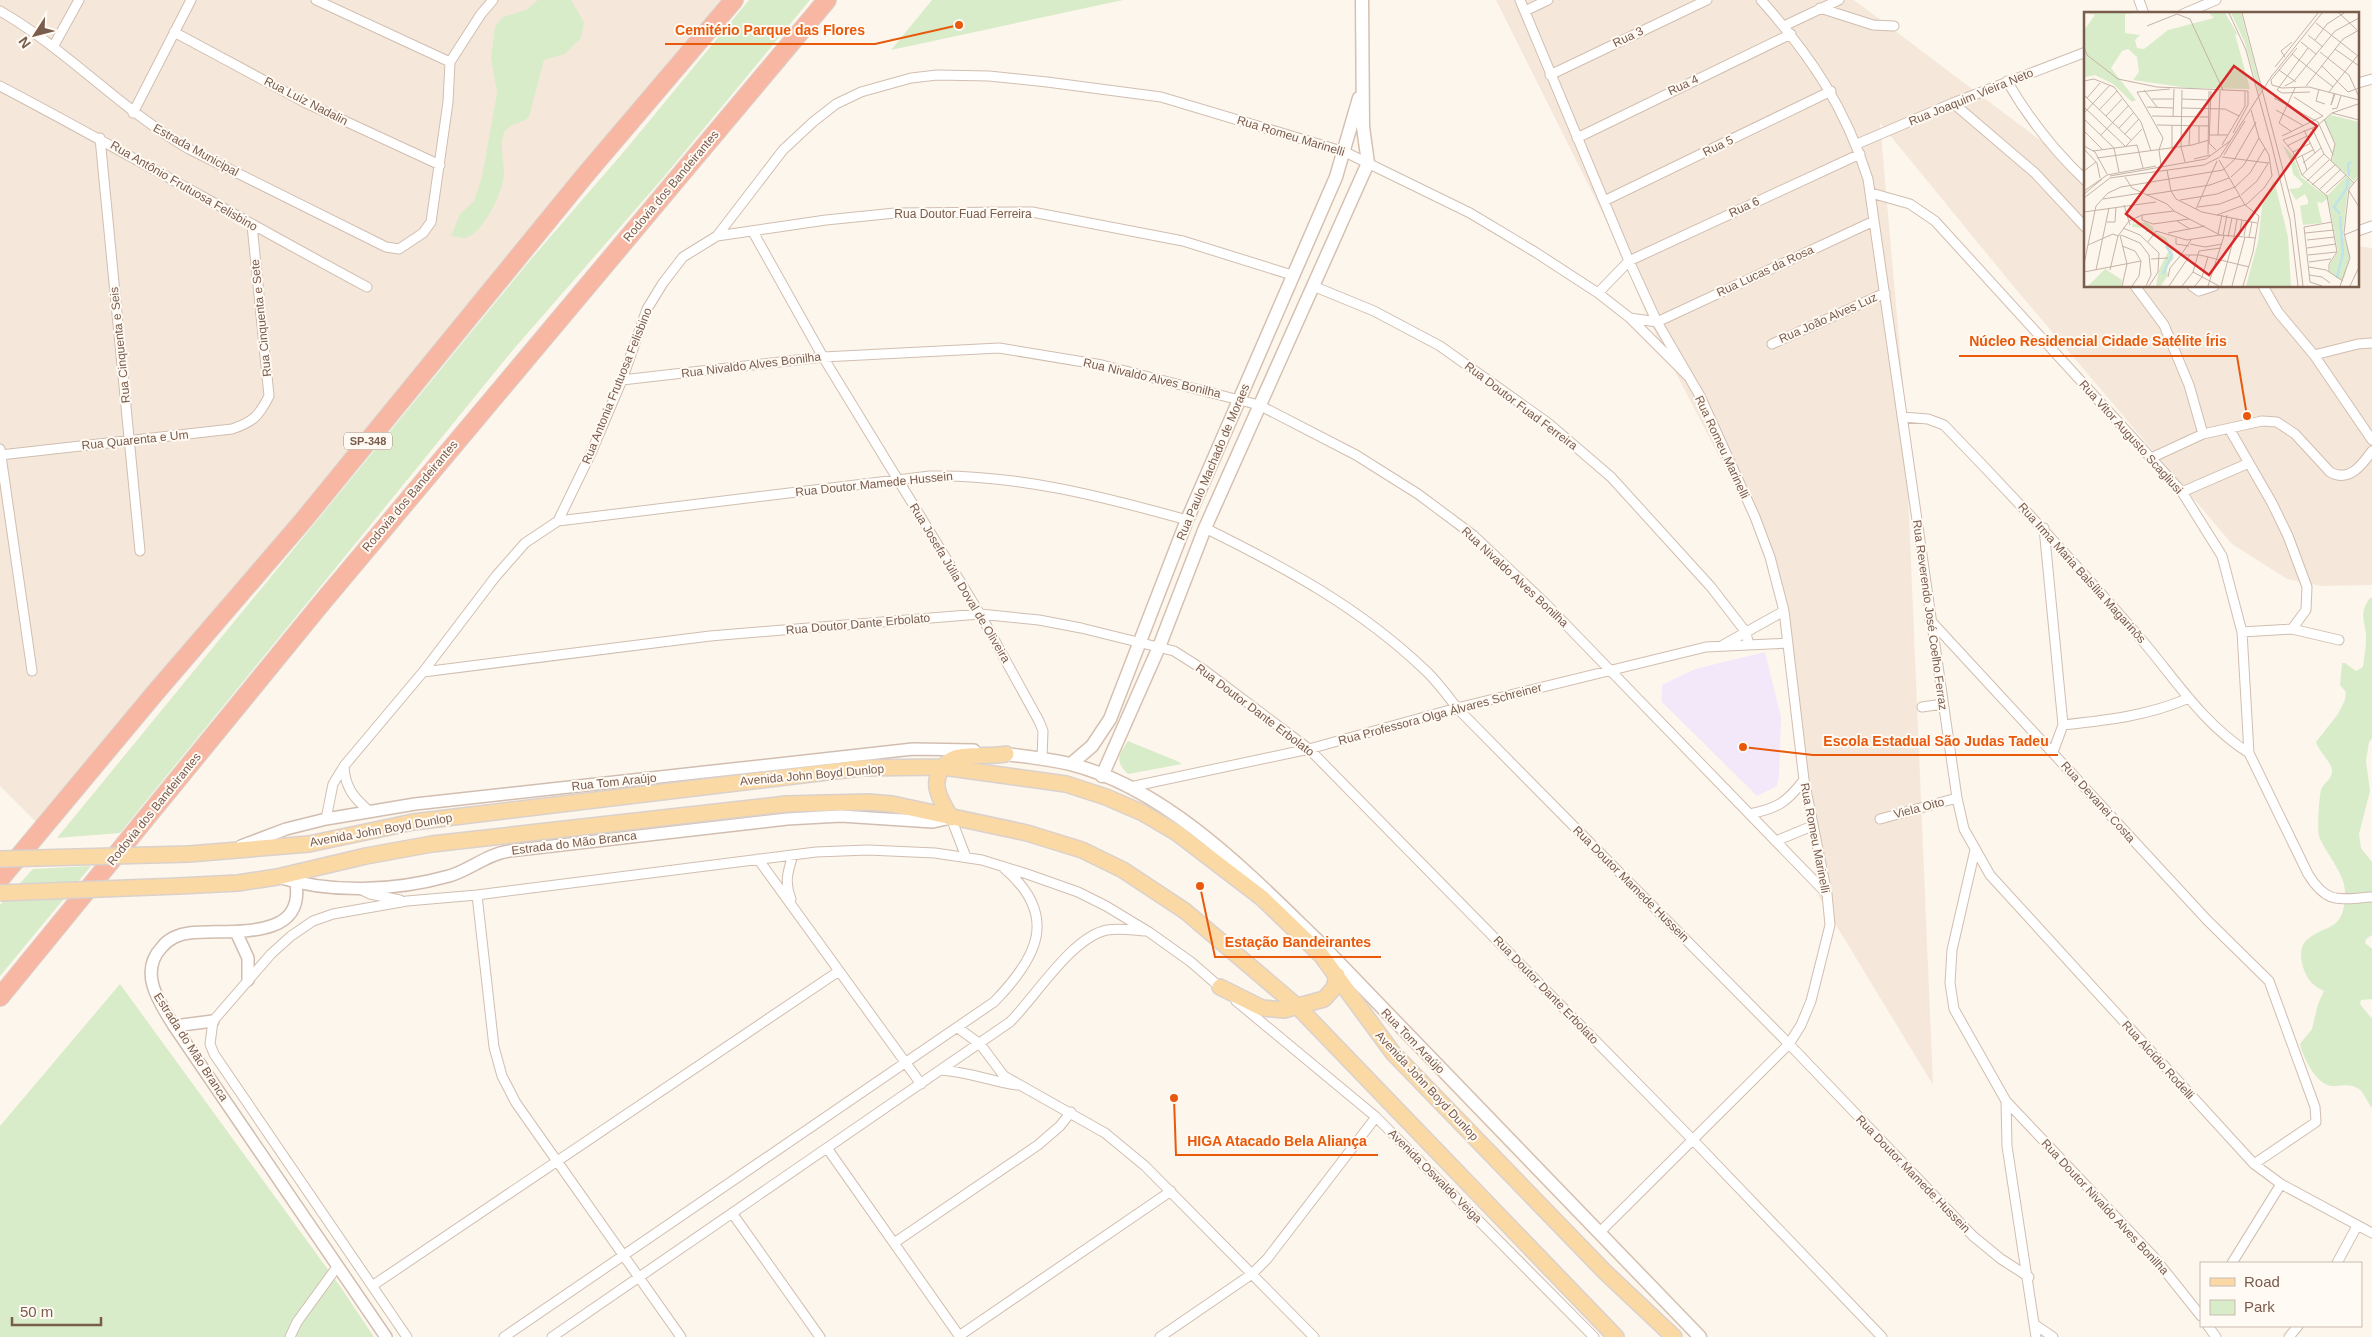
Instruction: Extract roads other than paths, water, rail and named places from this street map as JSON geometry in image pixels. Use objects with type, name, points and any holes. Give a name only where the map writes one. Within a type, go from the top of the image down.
[{"type":"highway","name":"SP-348","points":[[0,880],[155,693],[302,522],[580,182],[734,0]]},
{"type":"highway","name":"Rodovia dos Bandeirantes","points":[[0,997],[346,574],[827,0]]},
{"type":"main road","points":[[1362,0],[1363,127],[1368,163]]},
{"type":"main road","name":"Rua Paulo Machado de Moraes","points":[[1072,764],[1101,735],[1110,719],[1187,520],[1336,177],[1364,85]]},
{"type":"main road","name":"Rua Paulo Machado de Moraes","points":[[1102,776],[1159,647],[1205,528],[1368,163]]},
{"type":"main road","points":[[951,818],[936,787],[938,775],[943,767],[958,757],[1006,754],[1042,758],[1072,764],[1102,776]]},
{"type":"main road","name":"Avenida John Boyd Dunlop","points":[[0,859],[189,854],[308,844],[413,822],[860,768],[943,767],[1066,784],[1106,797],[1143,814],[1177,833],[1262,898],[1321,955],[1393,1053],[1604,1272],[1674,1337]]},
{"type":"main road","name":"Rua Tom Araújo","points":[[1102,776],[1130,787],[1171,810],[1256,882],[1316,939],[1700,1337]]},
{"type":"main road","name":"Avenida John Boyd Dunlop","points":[[0,893],[229,884],[277,877],[366,856],[432,844],[786,804],[876,803],[925,810],[951,818],[1027,833],[1082,850],[1123,870],[1185,911],[1298,1007],[1616,1337]]},
{"type":"main road","points":[[1239,880],[1256,882]]},
{"type":"main road","points":[[1316,939],[1321,955]]},
{"type":"main road","points":[[1220,987],[1262,1008],[1274,1010],[1298,1007],[1324,999],[1334,988],[1337,975]]},
{"type":"street","points":[[53,47],[79,0]]},
{"type":"street","points":[[133,112],[191,0]]},
{"type":"street","points":[[316,0],[450,62]]},
{"type":"street","points":[[440,165],[450,62],[480,14],[493,0]]},
{"type":"street","name":"Rua Romeu Marinelli","points":[[1520,0],[1576,138],[1656,322],[1700,396],[1755,517],[1770,557],[1784,611],[1804,780],[1827,894],[1830,925],[1824,957],[1811,1001],[1801,1025],[1789,1044],[1600,1233]]},
{"type":"street","points":[[1524,11],[1548,0]]},
{"type":"street","name":"Rua 3","points":[[1550,75],[1706,0]]},
{"type":"street","points":[[1761,0],[1791,34],[1831,91],[1857,144]]},
{"type":"street","points":[[1784,26],[1839,0]]},
{"type":"street","points":[[2139,0],[2143,12]]},
{"type":"street","points":[[2188,12],[2216,0]]},
{"type":"street","points":[[1820,8],[1873,25],[1894,26]]},
{"type":"street","name":"Estrada Municipal","points":[[0,11],[53,47],[133,112],[189,150],[386,247],[399,249],[411,243],[423,233],[431,222],[440,165]]},
{"type":"street","name":"Rua Luíz Nadalin","points":[[174,32],[306,103],[440,165]]},
{"type":"street","name":"Rua 4","points":[[1576,138],[1791,34]]},
{"type":"street","name":"Rua Joaquim Vieira Neto","points":[[1857,144],[1953,102],[2084,53]]},
{"type":"street","name":"Rua Romeu Marinelli","points":[[911,78],[937,74],[989,76],[1161,97],[1345,152],[1470,213],[1598,294],[1630,318],[1688,376]]},
{"type":"street","name":"Rua Antonia Frutuosa Felisbino","points":[[558,521],[591,453],[622,380],[647,309],[663,283],[683,257],[717,236],[783,150],[813,122],[836,104],[861,92],[911,78]]},
{"type":"street","points":[[2007,81],[2026,114],[2058,156],[2084,179]]},
{"type":"street","name":"Rua Antônio Frutuosa Felisbino","points":[[0,86],[100,138],[252,225],[367,287]]},
{"type":"street","name":"Rua 5","points":[[1604,200],[1831,91]]},
{"type":"street","points":[[1953,102],[2034,173],[2084,226]]},
{"type":"street","name":"Rua Cinquenta e Seis","points":[[100,138],[140,551]]},
{"type":"street","name":"Rua Reverendo José Coelho Ferraz","points":[[1857,144],[1872,193],[1874,221],[1886,293],[1930,620],[1957,798],[1964,830],[1975,850]]},
{"type":"street","name":"Rua 6","points":[[1629,261],[1860,154]]},
{"type":"street","name":"Rua Vitor Augusto Scagliusi","points":[[1872,193],[1910,204],[1935,221],[2182,492],[2222,556],[2242,632],[2249,753],[2308,874],[2318,889],[2329,896],[2372,897]]},
{"type":"street","name":"Rua Doutor Fuad Ferreira","points":[[717,236],[826,220],[895,213],[1032,212],[1183,241],[1292,275]]},
{"type":"street","name":"Rua Lucas da Rosa","points":[[1656,322],[1874,221]]},
{"type":"street","name":"Rua Cinquenta e Sete","points":[[252,225],[269,396],[262,409]]},
{"type":"street","points":[[2360,230],[2372,226]]},
{"type":"street","name":"Rua Josefa Júlia Doval de Oliveira","points":[[753,232],[822,356],[980,614],[1039,721],[1043,732],[1042,758]]},
{"type":"street","points":[[1598,294],[1629,261]]},
{"type":"street","name":"Rua Doutor Fuad Ferreira","points":[[1313,286],[1374,311],[1440,346],[1548,423],[1610,477],[1710,586],[1745,631],[1749,644]]},
{"type":"street","points":[[2136,288],[2164,325],[2189,385],[2203,434]]},
{"type":"street","points":[[2195,288],[2199,291],[2208,288]]},
{"type":"street","points":[[2264,288],[2278,312],[2314,355],[2372,440]]},
{"type":"street","name":"Rua João Alves Luz","points":[[1772,344],[1886,293]]},
{"type":"street","name":"Rua Romeu Marinelli","points":[[1630,318],[1656,322]]},
{"type":"street","points":[[2314,355],[2358,344],[2372,343]]},
{"type":"street","name":"Rua Nivaldo Alves Bonilha","points":[[622,380],[822,356],[999,348],[1102,365],[1259,405],[1356,455],[1418,494],[1473,535],[1543,601],[1827,894]]},
{"type":"street","name":"Rua Quarenta e Um","points":[[0,453],[232,429],[250,424],[262,409]]},
{"type":"street","name":"Rua Irma Maria Balsília Magarinõs","points":[[1902,417],[1928,418],[1944,425],[2044,528],[2155,654],[2216,730],[2249,753]]},
{"type":"street","points":[[2151,458],[2203,434],[2230,430],[2262,421],[2277,422],[2295,434],[2330,472],[2337,476],[2344,476],[2360,468],[2372,451]]},
{"type":"street","points":[[2230,430],[2284,528],[2307,587],[2306,610],[2292,629]]},
{"type":"street","points":[[0,453],[32,671]]},
{"type":"street","points":[[2182,492],[2249,463]]},
{"type":"street","name":"Rua Doutor Mamede Hussein","points":[[558,521],[930,476],[974,477],[1030,485],[1135,505],[1187,520]]},
{"type":"street","points":[[326,819],[333,784],[344,766],[423,672],[496,576],[525,543],[558,521]]},
{"type":"street","name":"Rua Doutor Mamede Hussein","points":[[1205,528],[1281,565],[1336,598],[1426,670],[1457,708],[1789,1044],[1973,1236],[2001,1259],[2028,1277]]},
{"type":"street","points":[[2044,528],[2063,725],[2053,752]]},
{"type":"street","name":"Rua Professora Olga Álvares Schreiner","points":[[1720,646],[1784,611]]},
{"type":"street","name":"Rua Doutor Dante Erbolato","points":[[423,672],[710,636],[980,614],[1056,624],[1174,651],[1204,670],[1310,749],[1693,1140],[1882,1337]]},
{"type":"street","name":"Rua Devanei Costa","points":[[1930,620],[2200,913],[2269,981],[2315,1107],[2316,1122],[2254,1164]]},
{"type":"street","points":[[2242,632],[2292,629],[2339,640]]},
{"type":"street","name":"Rua Professora Olga Álvares Schreiner","points":[[1130,787],[1310,749],[1457,708],[1611,672],[1706,647],[1788,643]]},
{"type":"street","points":[[2063,725],[2132,717],[2161,710],[2189,698]]},
{"type":"street","points":[[1922,707],[1943,704]]},
{"type":"street","name":"Rua Tom Araújo","points":[[227,851],[286,829],[326,819],[434,802],[913,749],[977,750],[1006,754]]},
{"type":"street","points":[[344,766],[347,788],[370,812]]},
{"type":"street","points":[[1750,814],[1775,808],[1789,799],[1804,780]]},
{"type":"street","name":"Viela Oito","points":[[1880,819],[1957,798]]},
{"type":"street","name":"Estrada do Mão Branca","points":[[386,1337],[162,1006],[150,979],[151,966],[155,956],[165,943],[186,933],[236,932],[269,927],[284,920],[293,909],[298,897],[296,883],[359,889],[450,876],[492,856],[509,851],[787,819],[841,816],[933,822],[951,818]]},
{"type":"street","points":[[951,818],[966,857]]},
{"type":"street","points":[[1776,841],[1812,826]]},
{"type":"street","name":"Avenida Oswaldo Veiga","points":[[407,901],[478,895],[793,855],[868,850],[935,853],[966,857],[1000,865],[1078,892],[1150,932],[1191,962],[1376,1117],[1594,1337]]},
{"type":"street","points":[[1975,850],[1952,950],[1950,983],[1954,1009],[2006,1101],[2007,1146],[2036,1337]]},
{"type":"street","name":"Rua Alcídio Rodelli","points":[[1975,850],[1990,875],[2254,1164],[2281,1184],[2372,1233]]},
{"type":"street","points":[[793,855],[787,888],[793,906]]},
{"type":"street","points":[[758,859],[921,1084]]},
{"type":"street","points":[[504,1337],[994,1002],[1011,985],[1026,965],[1034,949],[1037,931],[1032,901],[1017,879],[1000,865]]},
{"type":"street","points":[[277,877],[296,883]]},
{"type":"street","points":[[359,889],[376,896],[407,901]]},
{"type":"street","points":[[478,895],[494,1047],[502,1076],[516,1103],[681,1337]]},
{"type":"street","points":[[407,901],[333,914],[313,921],[291,936],[248,980],[213,1021],[210,1044],[214,1054],[407,1337]]},
{"type":"street","points":[[552,1337],[1010,1022],[1028,1004],[1072,950],[1086,939],[1105,930],[1125,928],[1150,932]]},
{"type":"street","points":[[236,932],[248,958],[248,980]]},
{"type":"street","points":[[372,1286],[839,972]]},
{"type":"street","points":[[174,1026],[213,1021]]},
{"type":"street","points":[[958,1028],[980,1044],[995,1066],[1020,1086],[1071,1112],[1105,1133],[1145,1166],[1314,1337]]},
{"type":"street","points":[[941,1070],[965,1072],[997,1082],[1020,1086]]},
{"type":"street","name":"Rua Doutor Nivaldo Alves Bonilha","points":[[2006,1101],[2153,1256],[2200,1313]]},
{"type":"street","points":[[894,1243],[1038,1145],[1060,1126],[1071,1112]]},
{"type":"street","points":[[1160,1337],[1252,1274],[1267,1259],[1376,1117]]},
{"type":"street","points":[[827,1148],[960,1337],[1171,1191]]},
{"type":"street","points":[[2233,1262],[2281,1184]]},
{"type":"street","points":[[732,1213],[820,1337]]},
{"type":"street","points":[[2338,1262],[2357,1226]]},
{"type":"street","points":[[290,1337],[297,1322],[337,1267]]},
{"type":"street","points":[[2034,1324],[2053,1337]]},
{"type":"street","points":[[2289,1337],[2297,1327]]},
{"type":"place","name":"Cemitério Parque das Flores","points":[[959,25]]},
{"type":"place","name":"Núcleo Residencial Cidade Satélite Íris","points":[[2247,416]]},
{"type":"place","name":"Escola Estadual São Judas Tadeu","points":[[1743,747]]},
{"type":"place","name":"Estação Bandeirantes","points":[[1200,886]]},
{"type":"place","name":"HIGA Atacado Bela Aliança","points":[[1174,1098]]}]
